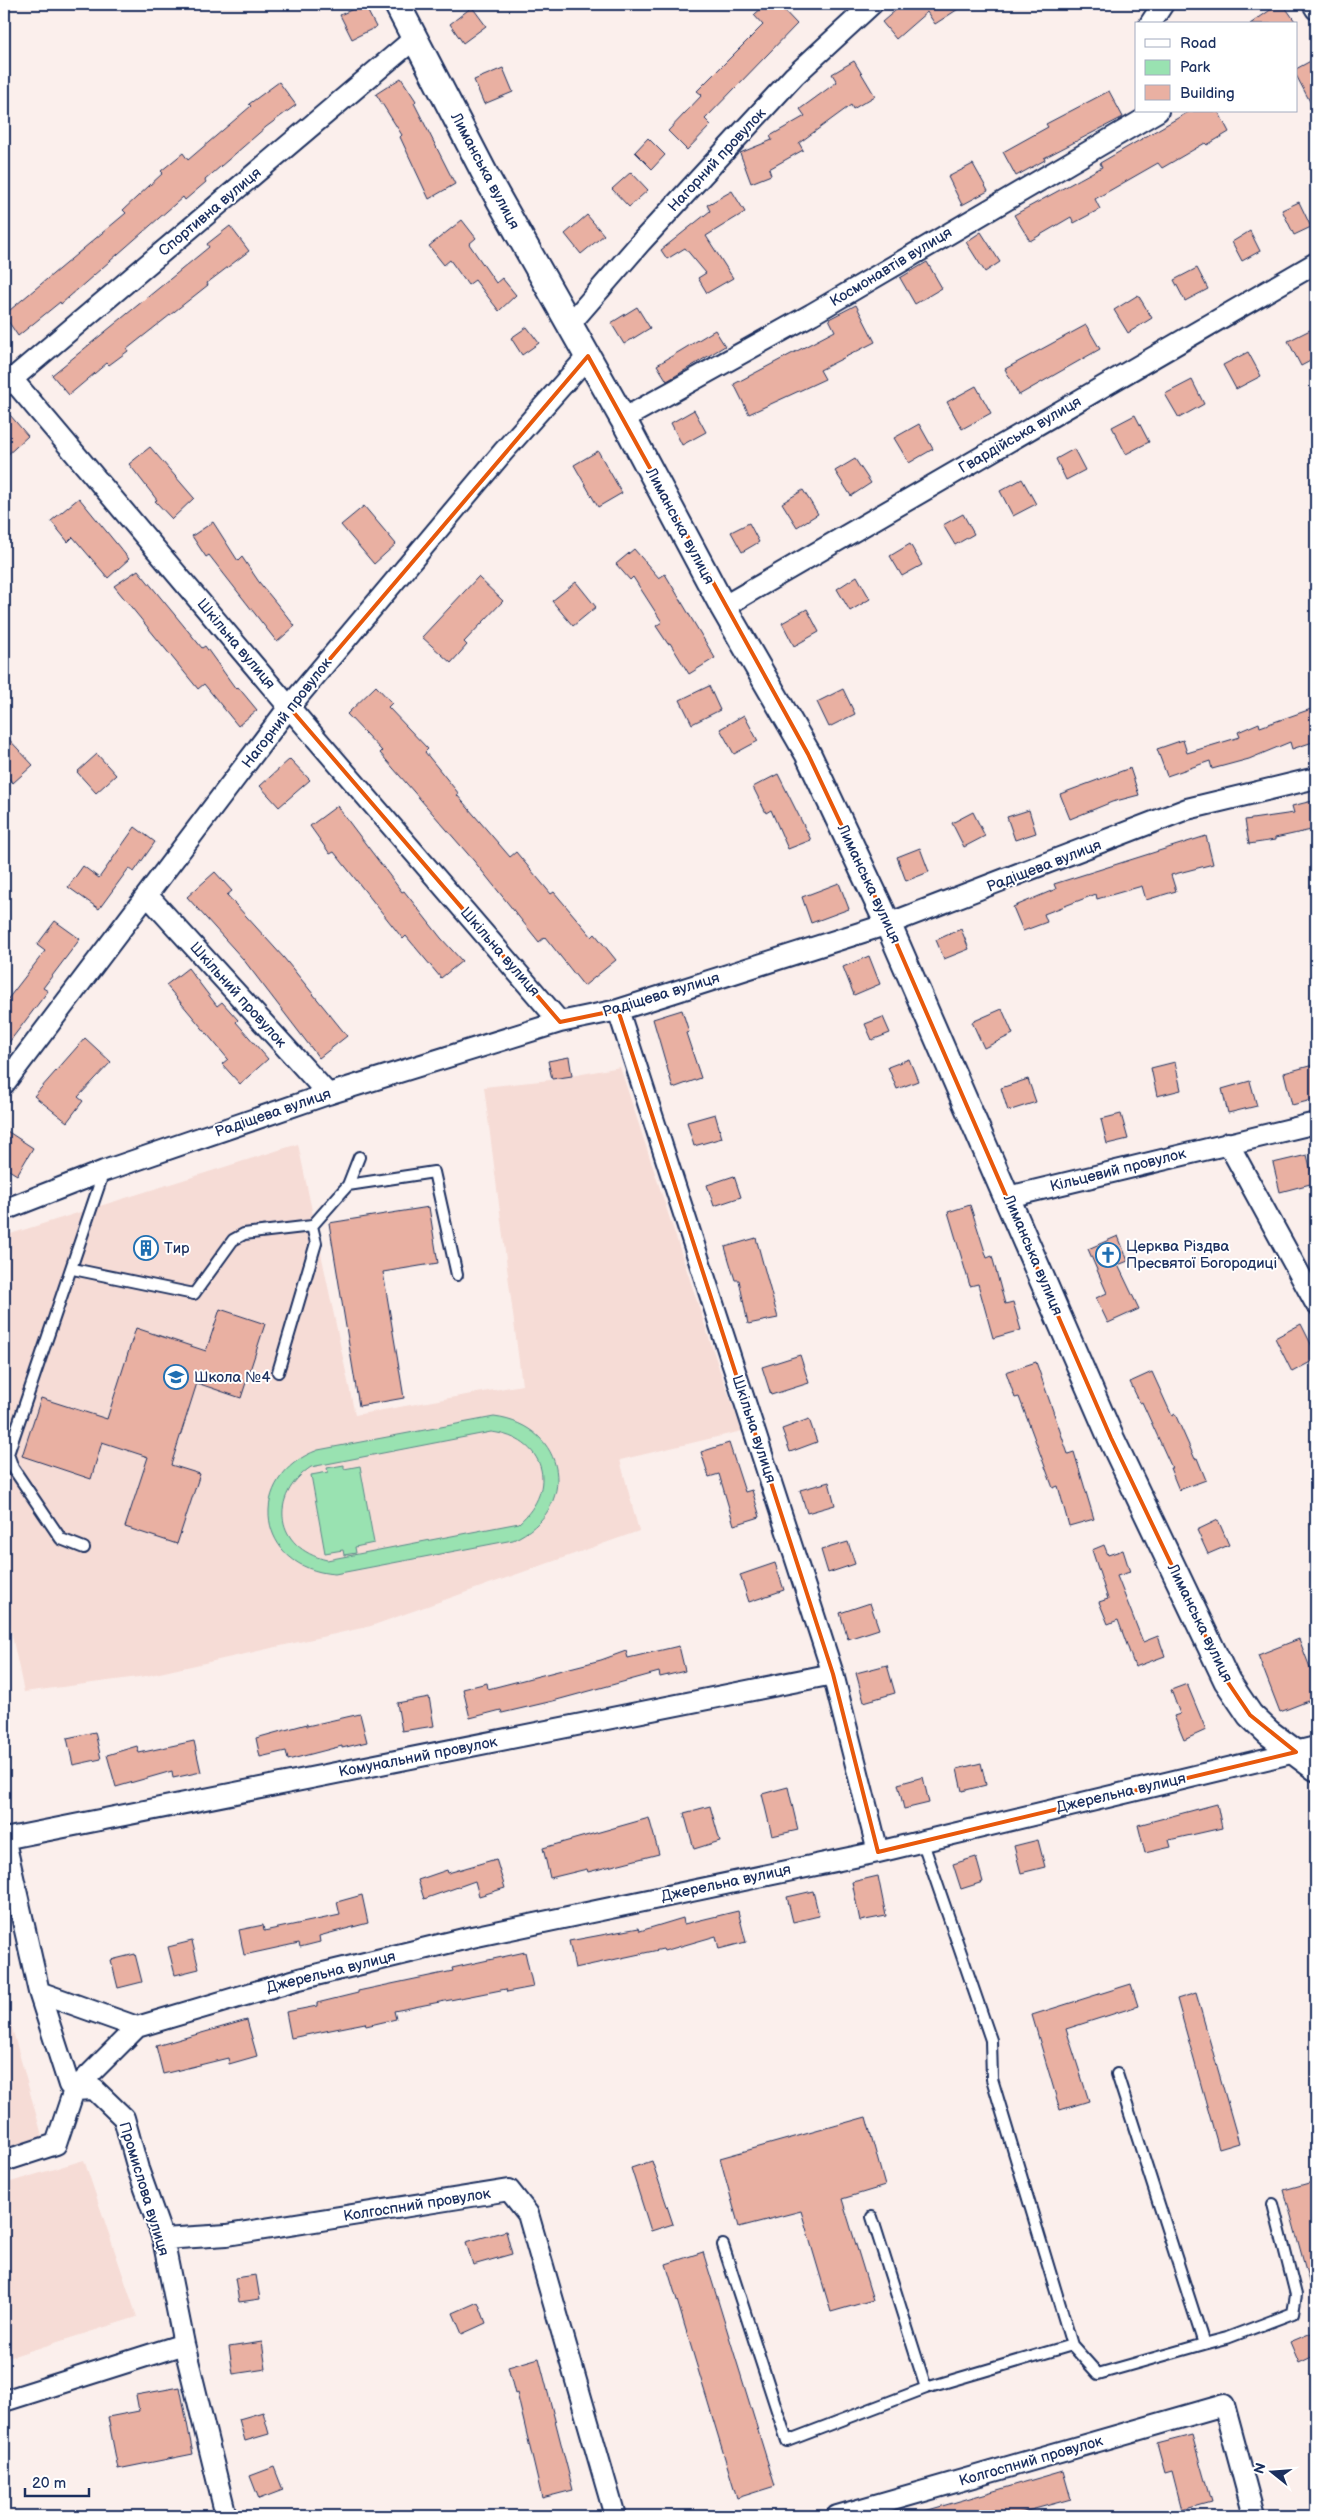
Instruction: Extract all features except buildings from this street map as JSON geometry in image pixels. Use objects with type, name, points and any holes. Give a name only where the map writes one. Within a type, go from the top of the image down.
[{"type":"street","name":"Лиманська вулиця","points":[[396,4],[487,178],[623,419],[724,607],[808,754],[888,924],[1111,1438],[1227,1681],[1250,1714],[1269,1733],[1306,1749],[1316,1768]]},
{"type":"street","name":"Нагорний провулок","points":[[570,324],[641,242],[794,76],[872,4]]},
{"type":"street","points":[[1151,22],[1163,4]]},
{"type":"street","points":[[1313,4],[1316,9]]},
{"type":"street","name":"Спортивна вулиця","points":[[8,382],[415,38]]},
{"type":"street","name":"Космонавтів вулиця","points":[[623,419],[812,314],[1156,112]]},
{"type":"street","name":"Гвардійська вулиця","points":[[724,607],[1316,263]]},
{"type":"street","name":"Нагорний провулок","points":[[4,1084],[289,707],[502,452],[588,356]]},
{"type":"street","name":"Шкільна вулиця","points":[[8,382],[560,1022]]},
{"type":"street","name":"Радіщева вулиця","points":[[4,1210],[104,1171],[328,1094],[560,1022],[618,1010],[888,924],[1187,809],[1316,778]]},
{"type":"street","name":"Шкільний провулок","points":[[148,896],[328,1094]]},
{"type":"street","name":"Шкільна вулиця","points":[[618,1010],[833,1674],[878,1852]]},
{"type":"street","name":"Кільцевий провулок","points":[[1008,1197],[1316,1123]]},
{"type":"street","points":[[1228,1143],[1316,1304]]},
{"type":"street","name":"Комунальний провулок","points":[[4,1838],[833,1674]]},
{"type":"street","name":"Джерельна вулиця","points":[[137,2027],[299,1979],[472,1937],[878,1852],[1306,1749]]},
{"type":"street","points":[[4,1838],[9,1876],[40,1992],[69,2085],[74,2090]]},
{"type":"street","points":[[4,2161],[56,2144],[74,2090],[137,2027],[40,1992]]},
{"type":"street","name":"Промислова вулиця","points":[[74,2090],[94,2089],[124,2118],[138,2168],[163,2239],[184,2344],[226,2516]]},
{"type":"street","name":"Колгоспний провулок","points":[[163,2239],[228,2235],[508,2190],[528,2214],[615,2516]]},
{"type":"street","points":[[4,2401],[184,2344]]},
{"type":"street","name":"Колгоспний провулок","points":[[837,2516],[1224,2405],[1254,2516]]},
{"type":"lane","points":[[73,1269],[194,1294],[233,1240],[238,1237],[244,1234],[312,1226],[348,1185],[359,1157]]},
{"type":"lane","points":[[84,1548],[61,1539],[13,1468],[8,1454],[73,1269],[104,1171]]},
{"type":"lane","points":[[348,1185],[434,1172],[457,1275]]},
{"type":"lane","points":[[278,1372],[316,1243],[312,1226]]},
{"type":"lane","points":[[922,1840],[991,2040],[992,2079],[1072,2345],[1098,2374],[1226,2338],[1293,2313],[1296,2295],[1273,2204]]},
{"type":"lane","points":[[1117,2074],[1204,2344]]},
{"type":"lane","points":[[872,2217],[926,2388]]},
{"type":"lane","points":[[723,2245],[787,2441],[926,2388],[1072,2345]]},
{"type":"highlighted area","points":[[588,356],[808,754],[888,924],[1111,1438],[1227,1681],[1250,1715],[1296,1752],[878,1852],[833,1674],[618,1010],[560,1022],[289,707]]},
{"type":"shaded area","name":"Школа №4","points":[[620,1067],[719,1368],[742,1431],[620,1460],[639,1531],[371,1626],[146,1676],[24,1692],[4,1598],[4,1236],[298,1144],[355,1415],[522,1385],[484,1087],[550,1080]]},
{"type":"shaded area","points":[[10,2021],[43,2139],[4,2148],[4,2022]]},
{"type":"shaded area","points":[[84,2160],[137,2317],[4,2359],[4,2184]]},
{"type":"green space","points":[[494,1417],[519,1424],[538,1436],[550,1452],[556,1471],[556,1490],[549,1509],[534,1526],[513,1540],[335,1574],[309,1568],[289,1556],[276,1540],[270,1520],[270,1500],[278,1480],[294,1463],[318,1450]],"holes":[[[491,1432],[509,1436],[524,1444],[534,1454],[540,1467],[542,1480],[539,1495],[531,1509],[519,1523],[327,1560],[310,1554],[297,1544],[288,1533],[283,1520],[283,1506],[288,1492],[297,1479],[311,1467]]]},
{"type":"green space","points":[[344,1465],[344,1469],[360,1466],[374,1543],[355,1547],[356,1553],[344,1555],[343,1550],[325,1553],[311,1475],[328,1472],[327,1468]]},
{"type":"place","name":"Тир","points":[[146,1248]]},
{"type":"place","name":"Церква Різдва Пресвятої Богородиці","points":[[1108,1255]]},
{"type":"place","name":"Школа №4","points":[[176,1377]]}]
